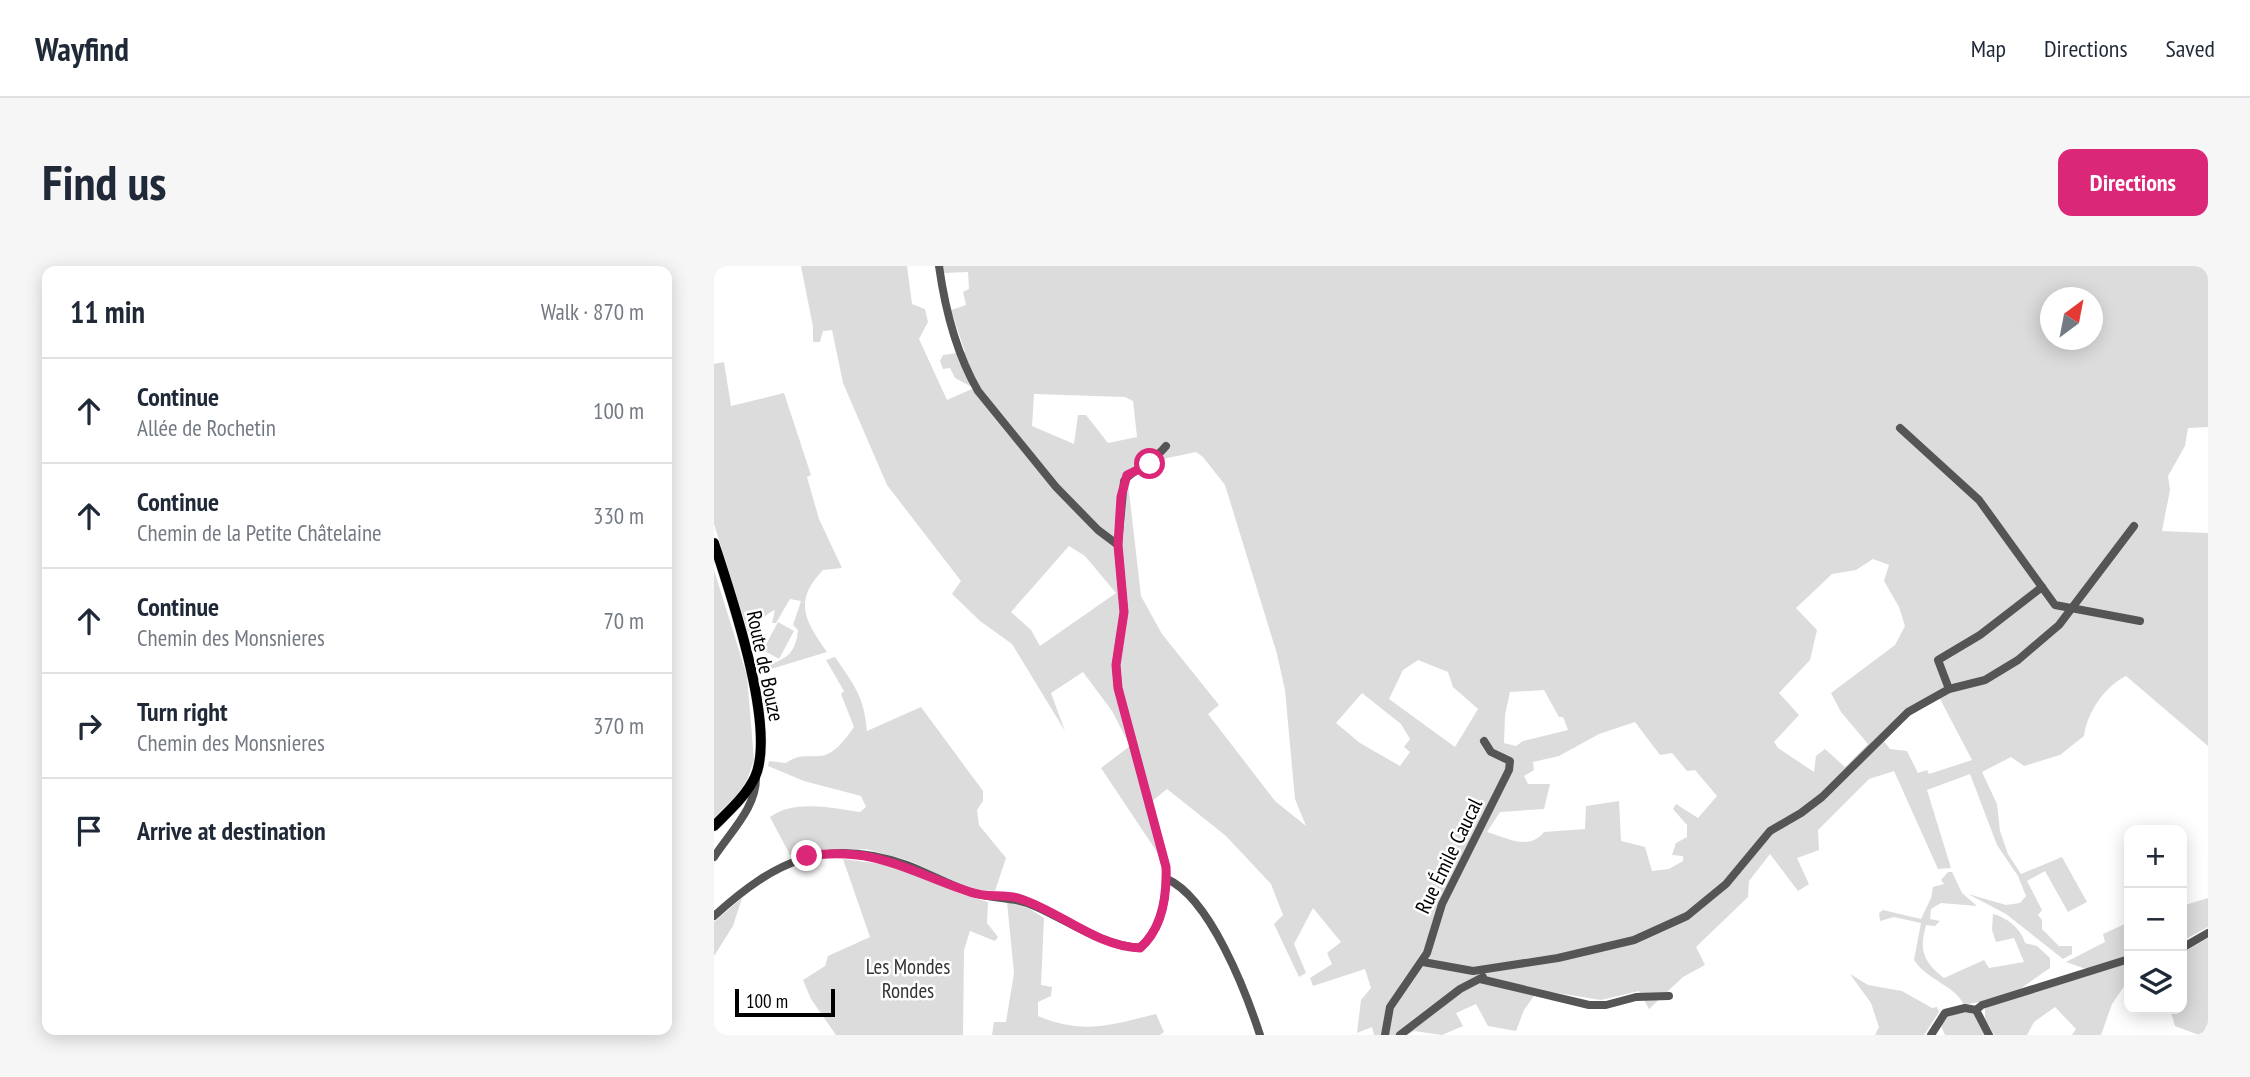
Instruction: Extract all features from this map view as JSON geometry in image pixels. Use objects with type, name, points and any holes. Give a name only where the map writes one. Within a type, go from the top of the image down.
[{"type":"main road","name":"Route de Bouze","points":[[714,543],[754,689],[761,733],[756,776],[736,804],[714,826]]},
{"type":"street","points":[[939,266],[954,336],[978,391],[1056,487],[1098,530],[1118,545]]},
{"type":"street","points":[[1900,428],[1979,500],[2055,605],[2140,621]]},
{"type":"street","points":[[714,916],[755,880],[777,867],[807,856],[832,853],[888,860],[989,898],[1018,898],[1120,947],[1140,948],[1155,935],[1167,879],[1166,867],[1118,688],[1116,665],[1124,612],[1118,545],[1124,481],[1129,473],[1155,459],[1166,446]]},
{"type":"street","points":[[1423,962],[1473,971],[1558,958],[1634,940],[1687,916],[1726,884],[1770,831],[1822,797],[1908,712],[1950,689],[1985,680],[2018,660],[2059,625],[2134,526]]},
{"type":"street","points":[[1950,689],[1938,660],[1980,635],[2042,587]]},
{"type":"street","name":"Rue Émile Caucal","points":[[1385,1035],[1387,1017],[1394,1000],[1423,962],[1441,904],[1485,822],[1510,761],[1491,752],[1484,741]]},
{"type":"street","points":[[714,857],[751,805],[756,791],[756,776]]},
{"type":"street","points":[[1167,879],[1178,885],[1192,901],[1222,943],[1245,987],[1261,1035]]},
{"type":"street","points":[[2187,945],[2208,933]]},
{"type":"street","points":[[1976,1010],[1982,1005],[2124,961]]},
{"type":"street","points":[[1400,1035],[1460,989],[1497,967]]},
{"type":"street","points":[[1480,979],[1588,1004],[1606,1005],[1636,997],[1669,996]]},
{"type":"street","points":[[1931,1035],[1945,1013],[1965,1008],[1976,1010]]},
{"type":"street","points":[[1976,1010],[1989,1035]]},
{"type":"green space","points":[[801,266],[907,266],[912,304],[925,309],[928,322],[919,339],[947,400],[974,388],[955,378],[950,368],[943,369],[940,361],[943,355],[965,352],[951,310],[966,305],[963,292],[969,289],[968,272],[943,273],[943,266],[2208,266],[2208,427],[2188,428],[2185,446],[2168,476],[2170,490],[2162,531],[2208,533],[2208,746],[2126,676],[2098,701],[2084,736],[2060,755],[2024,766],[2011,757],[1982,772],[1997,804],[2000,831],[2008,854],[2021,874],[2062,857],[2087,902],[2068,912],[2045,871],[2027,881],[2042,910],[2038,915],[2042,920],[2042,929],[2059,946],[2072,946],[2072,954],[2063,959],[2006,914],[1968,894],[2006,905],[2020,903],[2026,896],[2018,876],[1997,845],[1970,774],[1927,790],[1951,868],[1938,869],[1894,771],[1869,779],[1818,830],[1819,850],[1797,858],[1809,884],[1798,891],[1770,854],[1749,881],[1748,897],[1696,947],[1705,965],[1683,977],[1649,1009],[1639,991],[1601,1000],[1545,991],[1534,996],[1524,1010],[1516,1031],[1488,1026],[1476,1004],[1456,1013],[1463,1026],[1442,1035],[1414,1031],[1407,1035],[1374,1035],[1372,1027],[1357,1033],[1361,1000],[1371,988],[1365,969],[1313,986],[1310,978],[1332,964],[1327,953],[1341,942],[1313,908],[1294,944],[1306,973],[1299,977],[1274,924],[1283,915],[1271,884],[1226,836],[1167,789],[1151,802],[1161,858],[1101,768],[1130,746],[1112,711],[1083,672],[1051,693],[1065,731],[1012,644],[980,621],[952,594],[961,581],[887,485],[843,383],[832,330],[823,331],[820,342],[813,342],[813,327]],"holes":[[[1034,394],[1125,397],[1133,401],[1137,437],[1108,443],[1086,415],[1078,415],[1074,444],[1032,426]],[[1196,452],[1225,485],[1277,654],[1285,690],[1295,799],[1306,826],[1275,801],[1208,714],[1219,705],[1162,634],[1141,596],[1128,483],[1131,476],[1158,468],[1163,459]],[[1069,546],[1085,556],[1116,593],[1040,646],[1031,630],[1011,612]],[[1873,559],[1889,565],[1884,581],[1899,607],[1905,626],[1895,645],[1831,693],[1841,712],[1868,744],[1845,767],[1825,749],[1816,756],[1814,772],[1778,748],[1774,742],[1799,715],[1779,693],[1810,660],[1817,630],[1796,608],[1832,574],[1856,570]],[[1418,660],[1448,672],[1453,687],[1478,709],[1455,747],[1389,699],[1403,670]],[[1544,690],[1559,717],[1563,717],[1568,730],[1523,741],[1516,746],[1504,743],[1505,715],[1510,692]],[[1362,693],[1401,724],[1410,739],[1404,747],[1410,752],[1400,766],[1360,743],[1336,723]],[[1939,697],[1972,760],[1929,774],[1927,770],[1918,773],[1907,751],[1890,749],[1883,740],[1911,715]],[[1635,722],[1660,755],[1672,753],[1687,771],[1695,770],[1717,796],[1698,818],[1676,804],[1673,809],[1687,825],[1687,837],[1676,843],[1672,855],[1683,856],[1683,861],[1669,869],[1652,871],[1645,847],[1621,841],[1619,801],[1586,806],[1585,829],[1544,832],[1538,838],[1525,842],[1487,832],[1500,812],[1544,809],[1550,784],[1528,784],[1524,776],[1534,770],[1533,762],[1559,756],[1599,734]]]},
{"type":"green space","points":[[724,362],[731,406],[784,393],[811,475],[807,477],[819,519],[842,568],[823,570],[813,581],[805,602],[808,621],[827,652],[761,672],[759,670],[781,660],[794,647],[798,630],[793,625],[801,601],[790,599],[776,623],[772,623],[775,610],[748,632],[714,524],[714,364]]},
{"type":"green space","points":[[714,570],[747,676],[754,760],[747,780],[737,795],[714,818]]},
{"type":"green space","points":[[778,622],[794,631],[779,659],[763,650]]},
{"type":"green space","points":[[835,657],[861,700],[867,731],[921,707],[983,791],[983,801],[977,810],[979,825],[1006,858],[995,891],[970,889],[910,861],[866,849],[809,850],[790,855],[770,817],[780,811],[802,806],[860,812],[866,807],[861,796],[804,781],[768,766],[769,761],[786,763],[798,757],[830,753],[854,727],[841,694],[844,691],[826,660]]},
{"type":"green space","name":"Les Mondes Rondes","points":[[843,859],[903,867],[961,894],[988,902],[987,923],[998,937],[995,941],[970,931],[964,950],[963,1035],[836,1035],[811,999],[803,980],[825,966],[828,956],[870,937]]},
{"type":"green space","points":[[1948,872],[1952,872],[1962,893],[1977,906],[1941,903],[1931,909],[1930,919],[1940,921],[1935,926],[1926,925],[1923,949],[1927,961],[1937,972],[1944,978],[1984,960],[1989,968],[2024,962],[2014,938],[1996,942],[1992,930],[1993,914],[2008,921],[2021,933],[2025,943],[2037,946],[2050,958],[2050,968],[2010,996],[1964,1005],[1954,992],[1926,973],[1914,960],[1921,923],[1894,917],[1880,921],[1879,913],[1883,910],[1921,919],[1933,887],[1944,884],[1941,880]]},
{"type":"green space","points":[[742,898],[733,926],[714,956],[714,922]]},
{"type":"green space","points":[[2208,898],[2208,927],[2187,938],[2187,904]]},
{"type":"green space","name":"Les Mondes Rondes","points":[[1007,902],[1028,908],[1044,918],[1041,985],[1052,987],[1051,996],[1038,1002],[1038,1016],[1083,1027],[1156,1014],[1164,1032],[1160,1035],[992,1035],[994,1022],[1006,1022],[1014,973]]},
{"type":"green space","points":[[2124,924],[2124,957],[2086,969],[2066,962],[2105,942],[2103,934]]},
{"type":"green space","points":[[2208,938],[2208,1023],[2202,1035],[2175,1026],[2171,1014],[2187,1014],[2187,950]]},
{"type":"green space","points":[[2124,964],[2124,986],[2112,1004],[2101,1035],[2072,1035],[2076,1029],[2055,1007],[2034,1022],[2027,1035],[1994,1035],[1985,1018],[1985,1008]]},
{"type":"green space","points":[[1850,974],[1868,985],[1902,991],[1932,1008],[1937,1007],[1939,1012],[1924,1035],[1875,1035],[1879,1027],[1871,1003]]},
{"type":"green space","points":[[1967,1011],[1977,1016],[1986,1035],[1945,1035],[1940,1024],[1944,1016]]},
{"type":"route","points":[[807,856],[845,854],[907,865],[989,898],[1018,898],[1120,947],[1140,948],[1155,935],[1167,886],[1166,867],[1148,794],[1124,717],[1116,665],[1124,612],[1124,586],[1118,545],[1121,497],[1127,475],[1150,464]]}]
